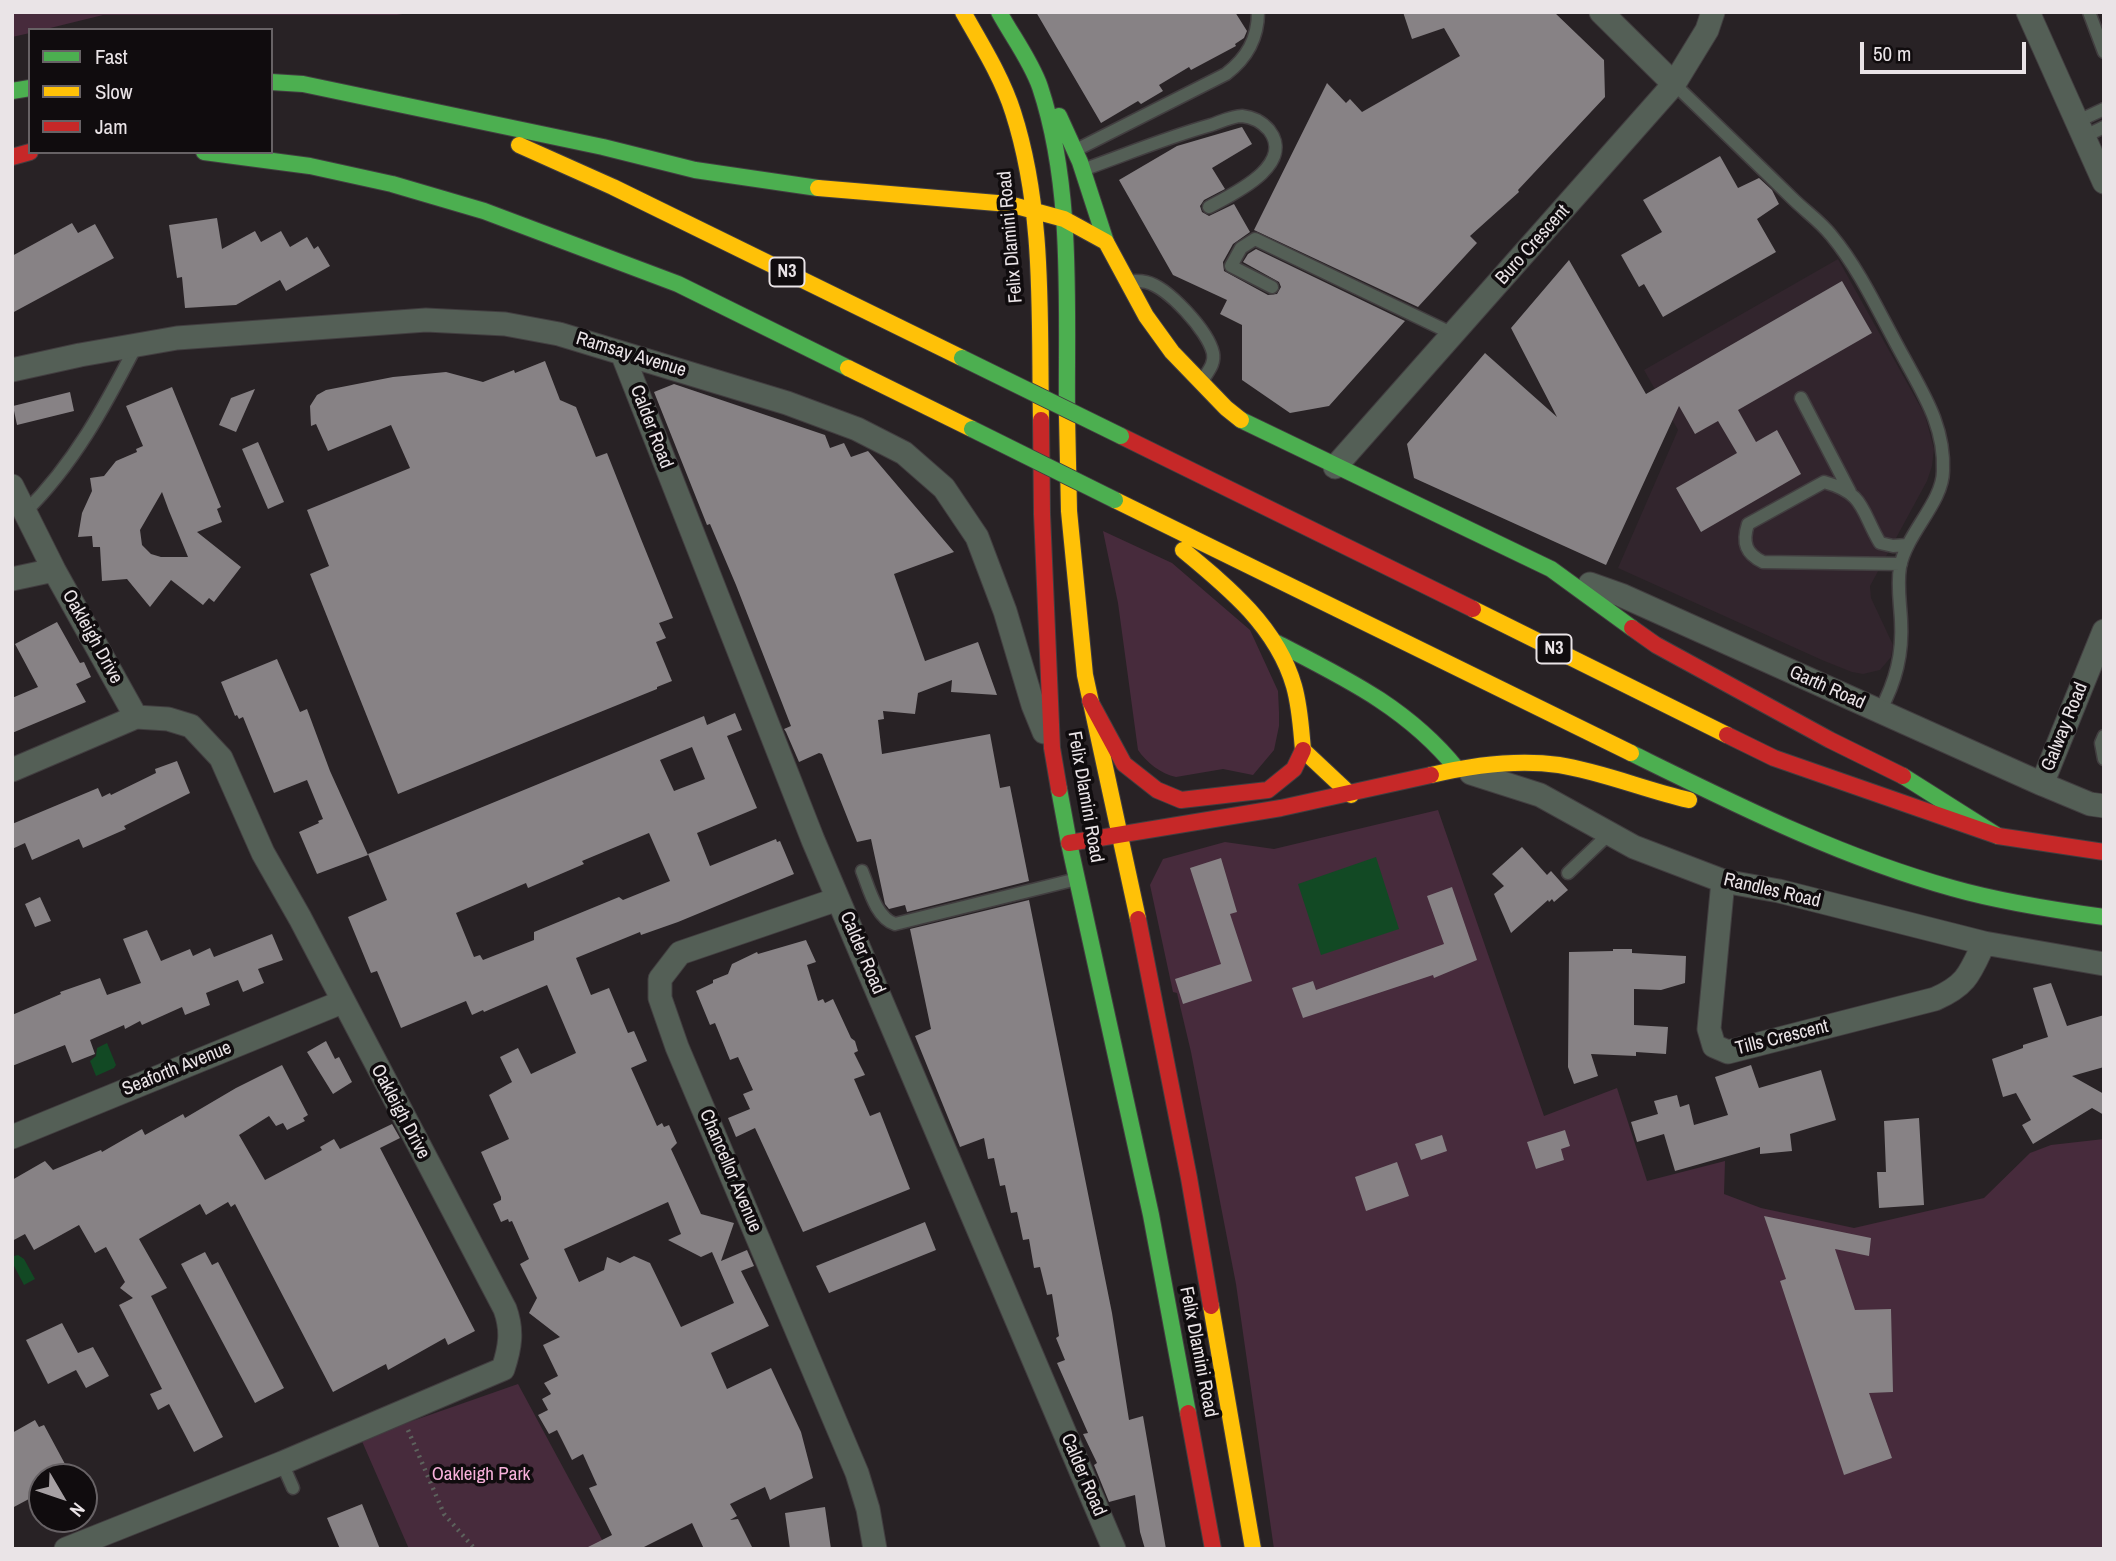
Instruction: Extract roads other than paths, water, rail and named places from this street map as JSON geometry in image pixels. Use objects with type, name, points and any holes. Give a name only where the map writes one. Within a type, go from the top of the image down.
[{"type":"main road","name":"Felix Dlamini Road","points":[[963,12],[998,76],[1013,111],[1027,166],[1038,257],[1042,514],[1052,748],[1071,816],[1069,843],[1151,1215],[1213,1549]]},
{"type":"main road","name":"Felix Dlamini Road","points":[[999,12],[1039,84],[1056,155],[1064,219],[1069,511],[1085,674],[1116,809],[1189,1178],[1252,1549]]},
{"type":"main road","name":"N3","points":[[273,82],[303,84],[453,116],[613,187],[1774,758],[1998,836],[2104,852]]},
{"type":"main road","points":[[1039,84],[1077,150],[1106,242],[1146,316],[1200,384],[1226,408],[1243,421],[1335,467],[1551,569],[1657,645],[1830,740],[1907,778],[1998,836]]},
{"type":"main road","points":[[453,116],[603,146],[695,170],[798,186],[1009,204],[1064,219],[1106,242]]},
{"type":"main road","points":[[219,154],[310,166],[392,184],[484,211],[678,284],[1753,813],[1853,854],[1951,887],[2050,910],[2104,917]]},
{"type":"main road","points":[[1138,512],[1232,591],[1258,617],[1277,643],[1303,720],[1303,750],[1294,769],[1268,790],[1156,804]]},
{"type":"main road","points":[[1277,643],[1343,677],[1421,728],[1444,750],[1458,769]]},
{"type":"main road","points":[[1090,701],[1124,764],[1157,790],[1181,800]]},
{"type":"main road","points":[[1303,750],[1351,795]]},
{"type":"main road","points":[[1069,843],[1351,795],[1494,762],[1541,763],[1577,768],[1664,795],[1753,813]]},
{"type":"street","points":[[1601,12],[1674,84]]},
{"type":"street","name":"Buro Crescent","points":[[1335,467],[1674,84],[1707,30],[1713,12]]},
{"type":"street","points":[[2028,12],[2088,129],[2104,182]]},
{"type":"street","name":"Ramsay Avenue","points":[[12,370],[177,338],[426,320],[505,324],[559,334],[735,385],[858,429],[904,453],[944,488],[976,537],[1005,611],[1039,722],[1052,748]]},
{"type":"street","name":"Calder Road","points":[[622,353],[785,771],[1114,1549]]},
{"type":"street","name":"Oakleigh Drive","points":[[12,486],[54,570],[136,717],[168,719],[191,726],[220,758],[263,853],[300,918],[510,1323],[511,1345],[503,1370],[66,1549]]},
{"type":"street","name":"Garth Road","points":[[1551,569],[1621,595],[2042,784],[2090,804],[2104,806]]},
{"type":"street","points":[[12,579],[54,570]]},
{"type":"street","name":"Galway Road","points":[[2042,784],[2104,631]]},
{"type":"street","points":[[12,770],[136,717]]},
{"type":"street","name":"Randles Road","points":[[1458,769],[1541,795],[1634,847],[1723,881],[1779,891],[1984,943],[2104,964]]},
{"type":"street","name":"Tills Crescent","points":[[1723,881],[1709,1029],[1714,1046],[1728,1052],[1935,999],[1956,990],[1972,970],[1984,943]]},
{"type":"street","name":"Chancellor Avenue","points":[[838,899],[680,953],[660,979],[660,998],[677,1047],[857,1473],[868,1509],[875,1549]]},
{"type":"street","name":"Seaforth Avenue","points":[[12,1137],[342,1002]]},
{"type":"lane","points":[[1056,155],[1077,150],[1226,74],[1242,61],[1251,47],[1258,27],[1258,12]]},
{"type":"lane","points":[[2089,12],[2104,52]]},
{"type":"lane","points":[[1674,84],[1830,234],[1858,274],[1919,385],[1943,442],[1943,475],[1931,505],[1907,545],[1900,565],[1900,656],[1892,689],[1880,711]]},
{"type":"lane","points":[[2088,129],[2104,109]]},
{"type":"lane","points":[[1085,169],[1240,116],[1257,119],[1275,138],[1276,154],[1267,168],[1244,189],[1209,207]]},
{"type":"lane","points":[[1272,287],[1231,266],[1241,248],[1255,239],[1453,334]]},
{"type":"lane","points":[[1128,281],[1146,282],[1154,286],[1198,324],[1213,354],[1213,363],[1200,384]]},
{"type":"lane","points":[[25,512],[48,489],[78,450],[136,345]]},
{"type":"lane","points":[[1801,398],[1880,543],[1907,545]]},
{"type":"lane","points":[[1850,492],[1824,482],[1748,524],[1745,545],[1751,556],[1763,562],[1780,564],[1900,565]]},
{"type":"lane","points":[[2104,736],[2101,743],[2104,759]]},
{"type":"lane","points":[[1568,873],[1609,834]]},
{"type":"lane","points":[[862,870],[882,916],[895,924],[1077,879]]},
{"type":"lane","points":[[282,1462],[293,1488]]},
{"type":"park label","name":"Oakleigh Park","points":[[481,1475]]}]
